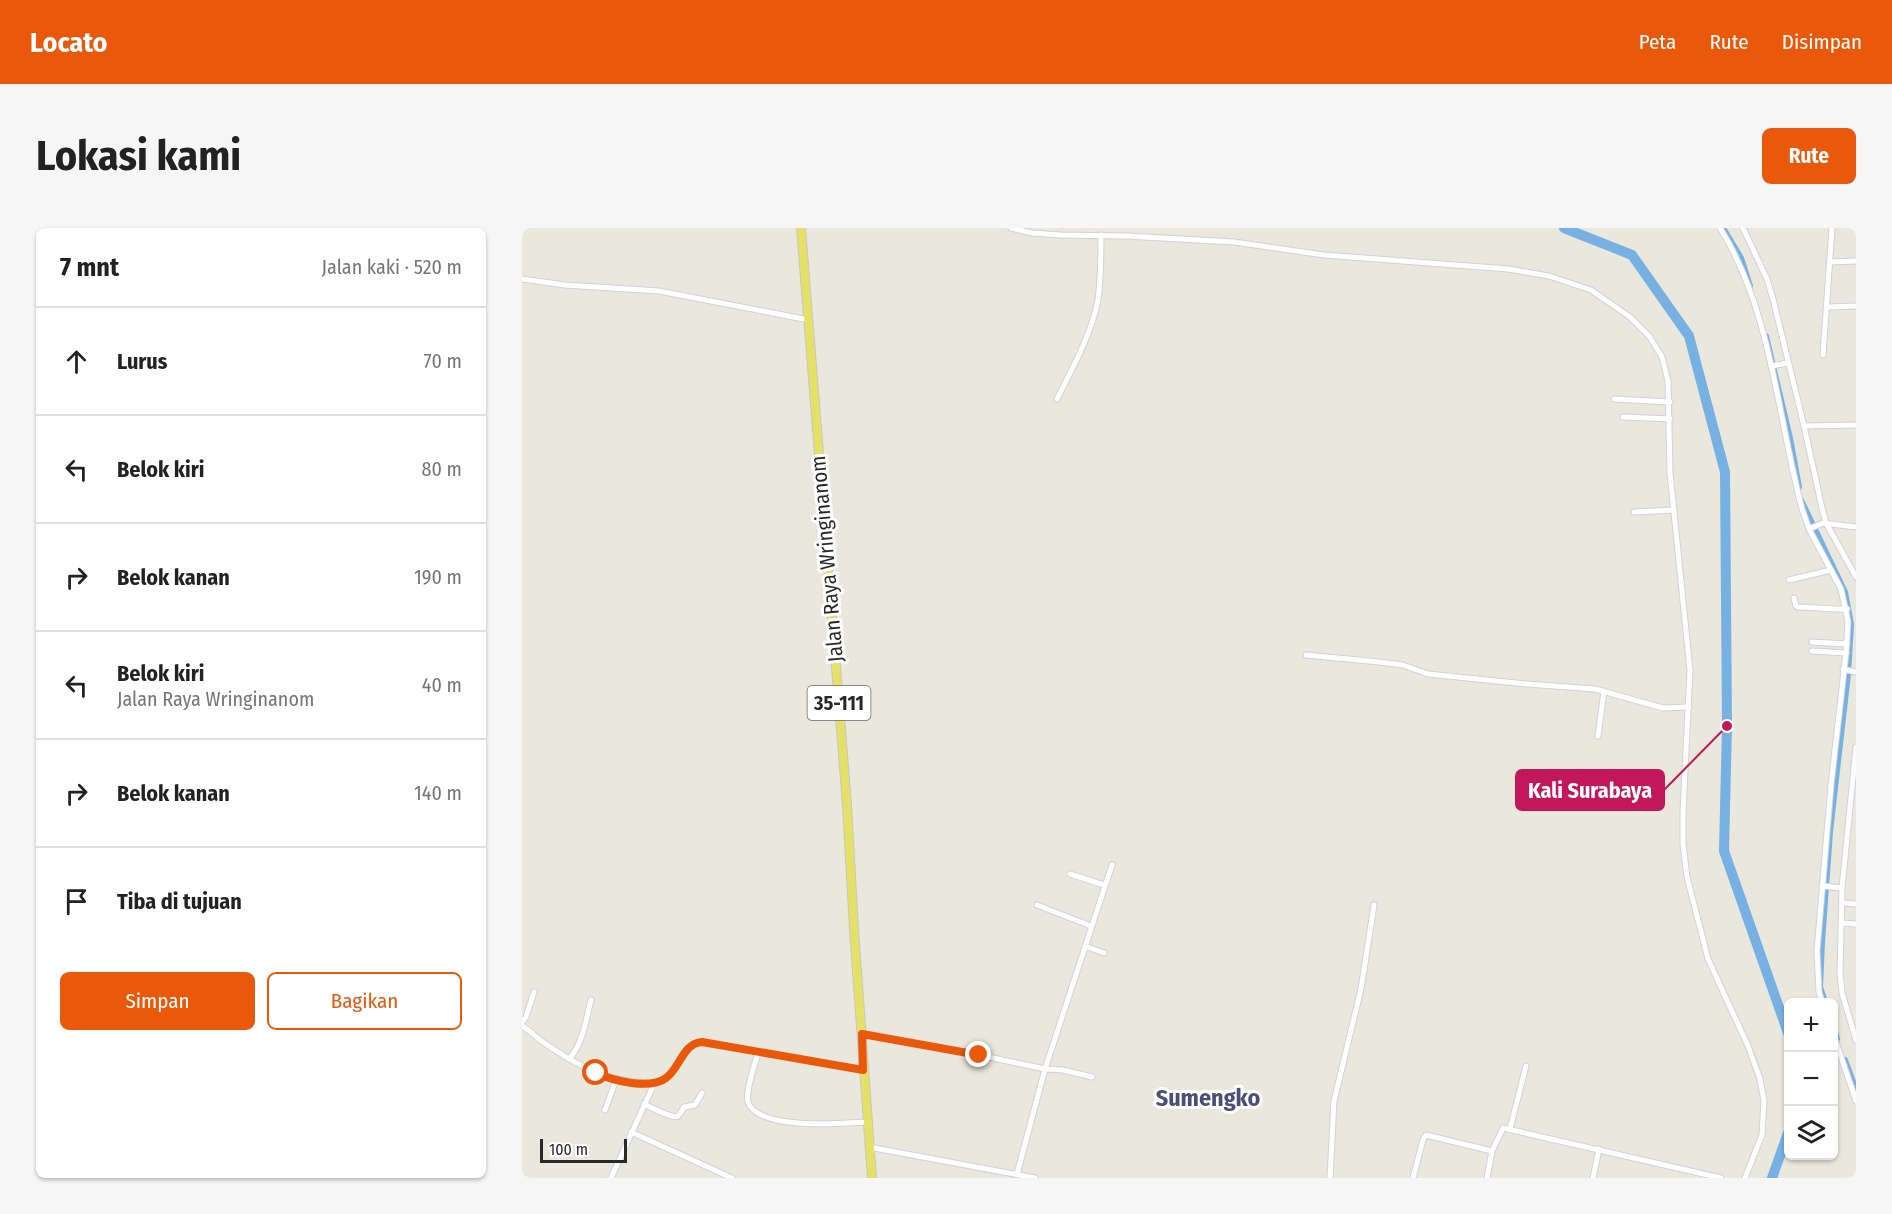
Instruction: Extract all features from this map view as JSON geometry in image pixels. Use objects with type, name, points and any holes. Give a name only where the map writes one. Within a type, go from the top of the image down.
[{"type":"main road","name":"Jalan Raya Wringinanom","points":[[801,228],[804,319],[847,805],[872,1178]]},
{"type":"street","points":[[1011,228],[1052,234],[1234,242],[1324,255],[1508,269],[1557,278],[1585,287],[1636,321],[1649,336],[1662,357],[1668,381],[1669,459],[1690,660],[1683,811],[1683,843],[1687,877],[1708,959],[1748,1046],[1760,1079],[1764,1101],[1761,1135],[1745,1178]]},
{"type":"street","points":[[1720,228],[1734,253],[1755,306],[1772,366],[1797,487],[1810,528],[1841,589],[1847,609],[1847,644],[1817,951],[1821,998]]},
{"type":"street","points":[[1743,228],[1767,279],[1804,426],[1825,523],[1856,577]]},
{"type":"street","points":[[1823,355],[1832,228]]},
{"type":"street","points":[[1058,399],[1082,350],[1098,299],[1101,235]]},
{"type":"street","points":[[1829,262],[1856,261]]},
{"type":"street","points":[[522,279],[574,286],[659,291],[804,319]]},
{"type":"street","points":[[1828,307],[1856,306]]},
{"type":"street","points":[[1772,366],[1787,363]]},
{"type":"street","points":[[1614,399],[1670,402]]},
{"type":"street","points":[[1623,417],[1670,419]]},
{"type":"street","points":[[1804,426],[1856,425]]},
{"type":"street","points":[[1634,512],[1674,510]]},
{"type":"street","points":[[1810,528],[1825,523],[1856,527]]},
{"type":"street","points":[[1847,558],[1856,560]]},
{"type":"street","points":[[1789,580],[1831,570]]},
{"type":"street","points":[[1794,598],[1798,608],[1817,606],[1828,610],[1847,609]]},
{"type":"street","points":[[1812,642],[1847,644]]},
{"type":"street","points":[[1812,651],[1846,653]]},
{"type":"street","points":[[1306,655],[1402,665],[1428,674],[1604,692],[1663,708],[1689,707]]},
{"type":"street","points":[[1844,670],[1856,672]]},
{"type":"street","points":[[1598,736],[1604,692]]},
{"type":"street","points":[[1856,747],[1840,888],[1844,923],[1841,986],[1856,1040]]},
{"type":"street","points":[[1017,1174],[1045,1069],[1112,865]]},
{"type":"street","points":[[1070,874],[1104,885]]},
{"type":"street","points":[[1823,886],[1840,888]]},
{"type":"street","points":[[1842,903],[1856,904]]},
{"type":"street","points":[[1329,1178],[1334,1101],[1360,989],[1374,904]]},
{"type":"street","points":[[1037,905],[1091,926]]},
{"type":"street","points":[[1844,923],[1856,924]]},
{"type":"street","points":[[1085,946],[1104,953]]},
{"type":"street","points":[[534,992],[522,1024],[569,1059],[616,1080],[654,1084],[666,1078],[688,1047],[697,1042],[863,1070]]},
{"type":"street","points":[[569,1059],[576,1050],[583,1031],[591,999]]},
{"type":"street","points":[[862,1034],[1092,1077]]},
{"type":"street","points":[[1838,1050],[1856,1101]]},
{"type":"street","points":[[758,1053],[747,1095],[748,1102],[756,1111],[769,1117],[807,1125],[867,1122]]},
{"type":"street","points":[[1510,1129],[1526,1066]]},
{"type":"street","points":[[604,1110],[616,1080]]},
{"type":"street","points":[[611,1178],[654,1084]]},
{"type":"street","points":[[644,1104],[669,1116],[676,1116],[684,1107],[697,1104],[702,1093]]},
{"type":"street","points":[[1488,1178],[1492,1151],[1501,1128],[1721,1178]]},
{"type":"street","points":[[631,1132],[732,1178]]},
{"type":"street","points":[[1413,1178],[1426,1135],[1492,1151]]},
{"type":"street","points":[[869,1147],[1035,1178]]},
{"type":"street","points":[[1593,1178],[1599,1149]]},
{"type":"waterway","points":[[1564,228],[1632,255],[1689,336],[1725,472],[1727,726],[1724,851],[1784,1022]]},
{"type":"waterway","points":[[1723,228],[1741,258],[1750,286]]},
{"type":"waterway","points":[[1766,336],[1799,487]]},
{"type":"waterway","points":[[1801,500],[1845,592],[1851,624],[1848,674],[1830,832],[1820,987],[1824,998]]},
{"type":"waterway","points":[[1845,1060],[1856,1090]]},
{"type":"waterway","points":[[1772,1178],[1784,1144]]},
{"type":"place","name":"Kali Surabaya","points":[[1727,726]]},
{"type":"district","name":"Sumengko","points":[[1208,1098]]},
{"type":"route","points":[[596,1073],[616,1080],[654,1084],[666,1078],[688,1047],[697,1042],[863,1070],[862,1034],[979,1055]]}]
